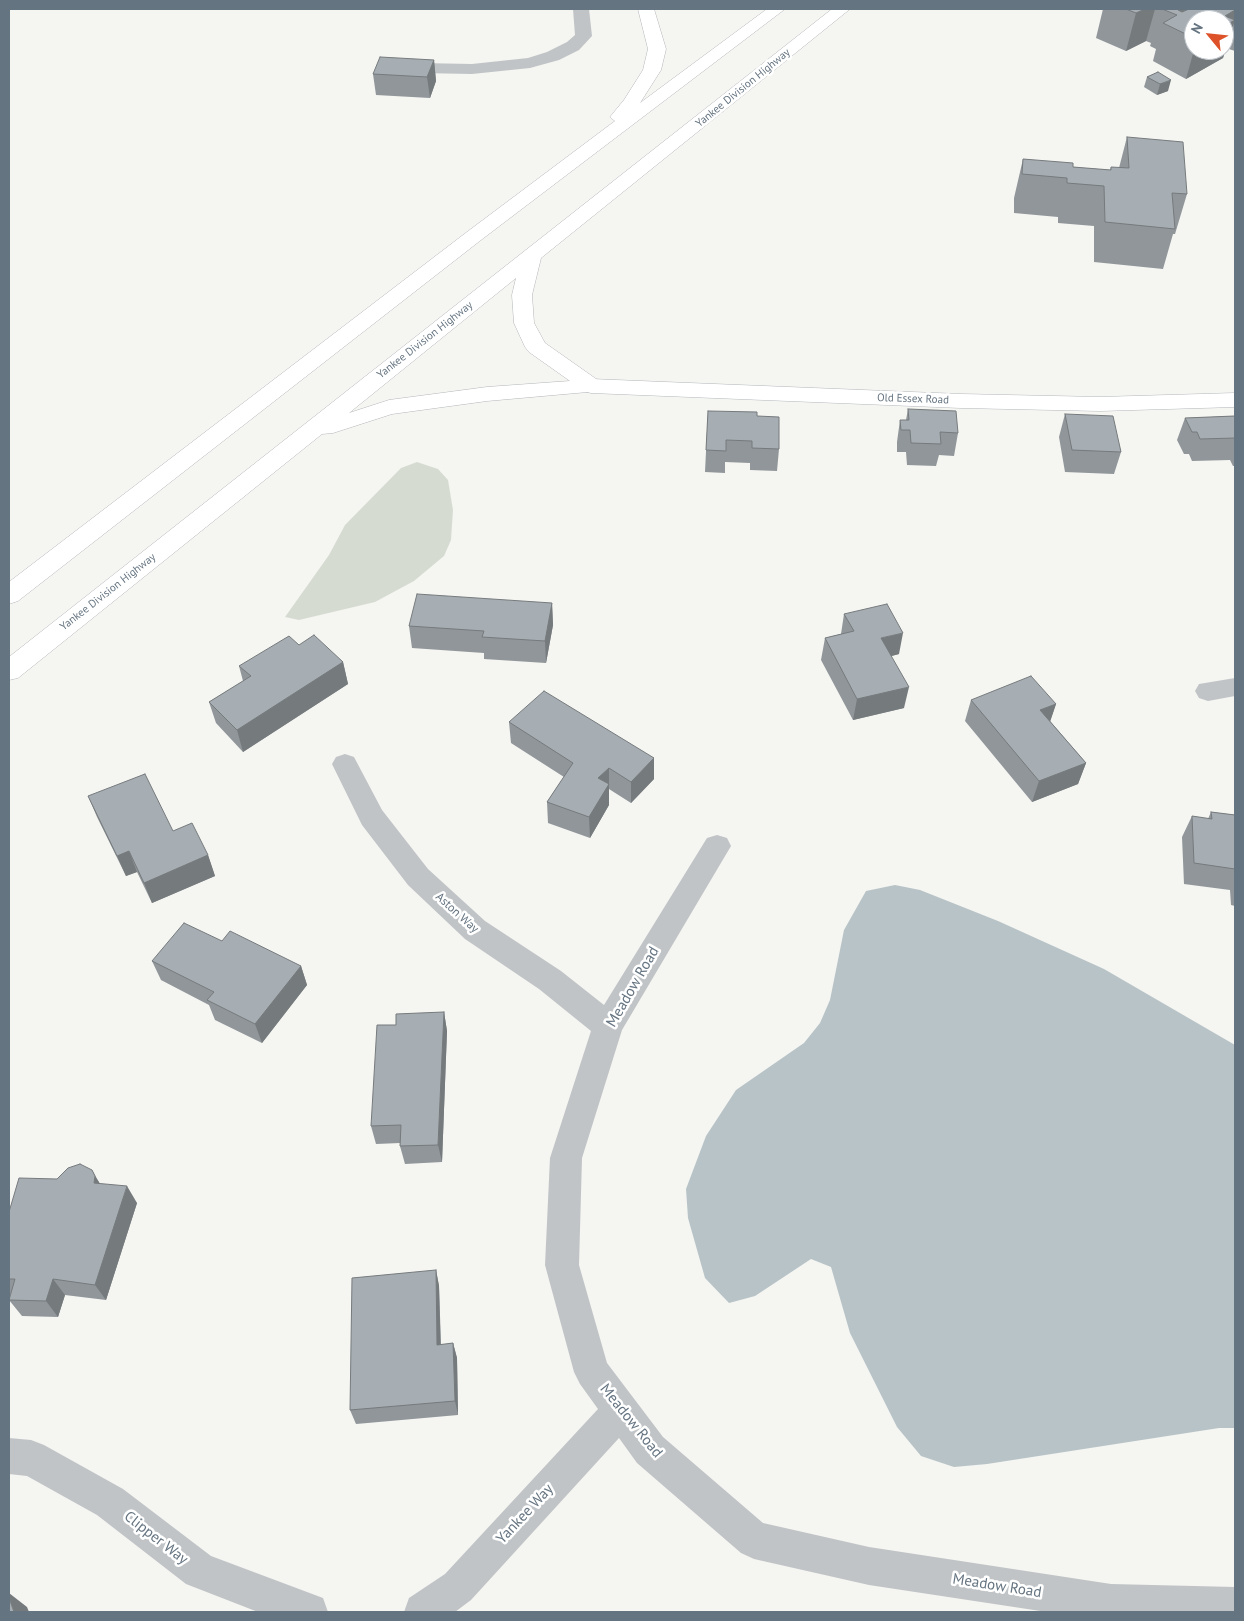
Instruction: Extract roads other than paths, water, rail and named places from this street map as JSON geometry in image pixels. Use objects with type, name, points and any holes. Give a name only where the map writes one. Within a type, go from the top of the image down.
[{"type":"main road","points":[[595,146],[631,103],[652,70],[657,49],[646,9]]},
{"type":"main road","points":[[9,595],[474,236],[778,9]]},
{"type":"main road","name":"Yankee Division Highway","points":[[9,671],[842,9]]},
{"type":"main road","points":[[532,256],[522,295],[524,323],[536,347],[591,386]]},
{"type":"main road","name":"Old Essex Road","points":[[309,433],[389,407],[487,394],[591,386],[971,401],[1100,404],[1235,400]]},
{"type":"street","points":[[419,68],[472,69],[530,63],[553,56],[573,46],[584,36],[581,9]]},
{"type":"street","points":[[1208,691],[1235,687]]},
{"type":"street","name":"Aston Way","points":[[344,764],[372,817],[418,877],[475,930],[550,980],[608,1026]]},
{"type":"street","name":"Meadow Road","points":[[717,846],[608,1026],[566,1158],[562,1265],[592,1372],[650,1450],[754,1540],[869,1566],[1111,1604],[1235,1606]]},
{"type":"street","name":"Yankee Way","points":[[424,1612],[458,1587],[621,1410]]},
{"type":"street","name":"Clipper Way","points":[[9,1456],[31,1458],[110,1502],[199,1571],[309,1612]]}]
